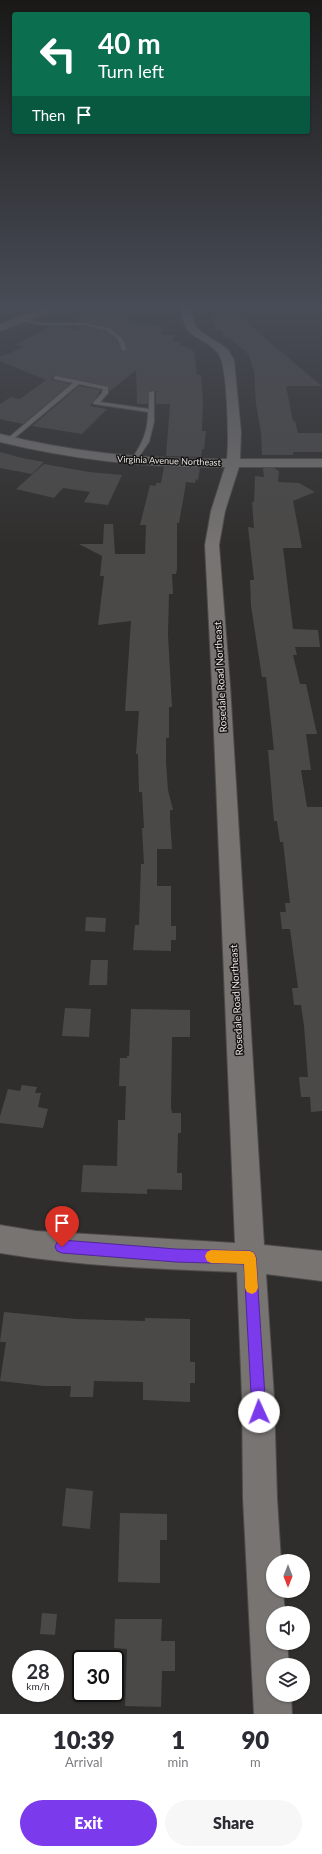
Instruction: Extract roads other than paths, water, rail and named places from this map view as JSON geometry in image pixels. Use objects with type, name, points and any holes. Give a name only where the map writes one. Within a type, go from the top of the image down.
[{"type":"street","name":"Rosedale Road Northeast","points":[[231,389],[238,463],[215,526],[212,545],[221,685],[226,826],[258,1397],[260,1498],[273,1714]]},
{"type":"street","name":"Virginia Avenue Northeast","points":[[4,439],[43,449],[107,458],[238,463],[316,463]]},
{"type":"street","points":[[316,463],[322,477]]},
{"type":"street","points":[[0,1239],[36,1245],[176,1255],[250,1258],[322,1266]]},
{"type":"lane","points":[[4,439],[69,389]]},
{"type":"lane","points":[[106,389],[105,393],[96,403],[151,411]]},
{"type":"lane","points":[[134,460],[146,442],[151,422],[152,392]]}]
